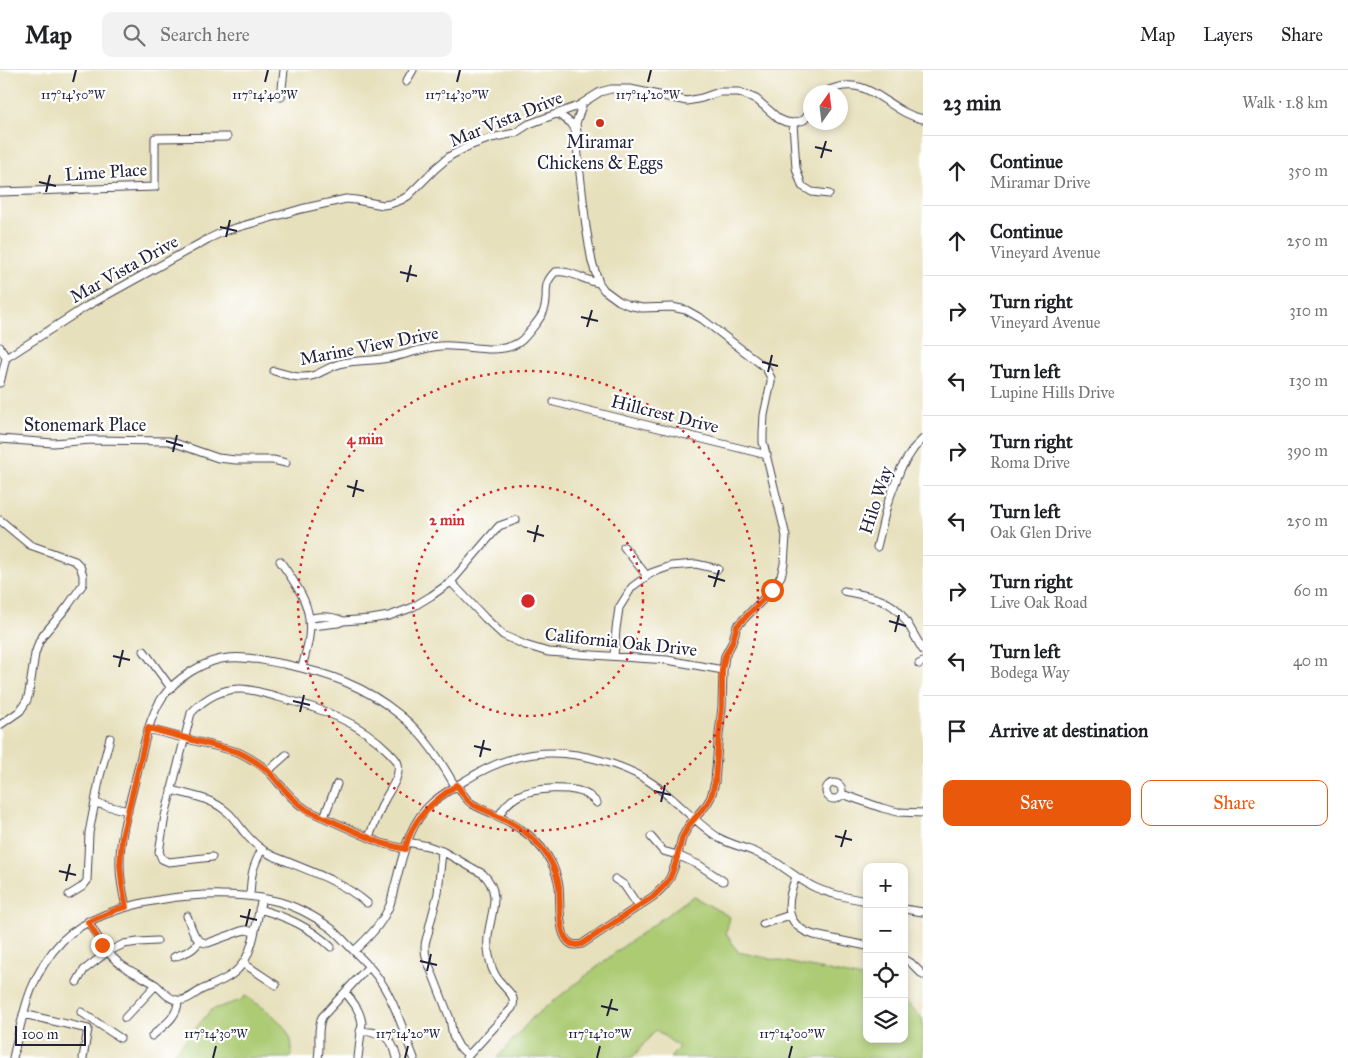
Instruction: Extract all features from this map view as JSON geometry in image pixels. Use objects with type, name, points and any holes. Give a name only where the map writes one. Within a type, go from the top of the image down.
[{"type":"street","points":[[281,97],[284,70]]},
{"type":"street","points":[[406,82],[413,70]]},
{"type":"street","points":[[840,85],[852,84],[876,92],[913,116],[923,119]]},
{"type":"street","name":"Mar Vista Drive","points":[[6,358],[87,306],[225,231],[301,209],[346,199],[383,205],[396,202],[408,196],[450,156],[469,146],[491,138],[514,133],[529,124],[583,103],[600,92],[611,89],[630,89],[687,101],[719,92],[739,92],[748,94],[756,99],[779,119],[793,123]]},
{"type":"street","points":[[126,907],[120,865],[122,837],[148,728],[162,698],[171,688],[188,673],[205,664],[227,658],[252,658],[319,672],[350,683],[371,694],[400,715],[417,730],[471,803],[522,829],[545,852],[559,883],[562,929],[567,941],[572,945],[582,944],[654,896],[670,878],[682,838],[689,825],[707,804],[715,782],[722,707],[722,670],[725,656],[732,643],[737,626],[772,590],[781,576],[784,564],[786,536],[768,455],[763,442],[764,415],[771,378],[762,364],[702,319],[686,310],[672,307],[642,308],[628,305],[604,290],[599,283],[592,262],[586,228],[577,137],[576,123],[583,103]]},
{"type":"street","points":[[557,113],[571,123],[577,137]]},
{"type":"street","points":[[803,120],[793,123],[796,168],[802,186],[812,192],[829,194]]},
{"type":"street","name":"Lime Place","points":[[0,192],[156,187],[154,138],[228,137]]},
{"type":"street","name":"Marine View Drive","points":[[274,371],[293,377],[306,377],[313,376],[335,365],[389,358],[438,346],[445,345],[487,350],[509,347],[521,341],[544,312],[548,278],[555,272],[565,271],[599,283]]},
{"type":"street","points":[[0,347],[6,358],[0,383]]},
{"type":"street","name":"Hillcrest Drive","points":[[554,402],[768,455]]},
{"type":"street","name":"Stonemark Place","points":[[0,438],[54,444],[91,440],[170,441],[218,458],[273,460],[286,463]]},
{"type":"street","name":"Hilo Way","points":[[877,547],[887,505],[901,468],[914,448],[923,439]]},
{"type":"street","points":[[0,520],[30,545],[75,561],[80,566],[84,578],[83,584],[67,607],[39,642],[27,700],[20,710],[0,725]]},
{"type":"street","points":[[280,561],[302,593],[312,626],[389,616],[411,608],[451,582],[499,526],[516,520]]},
{"type":"street","points":[[624,547],[647,576]]},
{"type":"street","points":[[614,656],[619,608],[632,587],[651,573],[671,566],[696,564],[718,569]]},
{"type":"street","name":"California Oak Drive","points":[[451,582],[484,618],[503,635],[525,645],[548,652],[667,660],[722,670]]},
{"type":"street","points":[[844,591],[879,600],[895,608],[923,650]]},
{"type":"street","points":[[302,668],[309,638],[310,620]]},
{"type":"street","points":[[144,651],[171,688]]},
{"type":"street","points":[[212,857],[169,862],[162,859],[159,852],[171,790],[191,714],[199,704],[213,695],[227,690],[251,690],[308,705],[356,725],[377,740],[396,760],[398,771],[397,778],[384,800],[369,837]]},
{"type":"street","points":[[148,728],[238,752],[268,771],[295,803],[307,810],[381,843],[428,846],[442,851],[488,878],[494,890],[495,898],[488,937],[488,950],[492,968],[512,996],[514,1004],[467,1057],[453,1036],[450,1020],[424,946],[438,893],[442,851]]},
{"type":"street","points":[[69,895],[82,887],[87,881],[89,833],[110,738]]},
{"type":"street","points":[[354,951],[378,925],[389,906],[406,845],[415,824],[431,804],[456,785],[483,769],[519,756],[541,753],[574,754],[616,765],[641,776],[662,790],[710,832],[722,840],[754,851],[815,887],[839,896],[863,901]]},
{"type":"street","points":[[268,771],[286,755]]},
{"type":"street","points":[[324,817],[337,784]]},
{"type":"street","points":[[499,816],[509,802],[519,796],[554,788],[587,794],[597,803]]},
{"type":"street","points":[[171,790],[211,801],[226,810],[253,843],[271,855],[344,886],[367,903]]},
{"type":"street","points":[[842,794],[898,812],[923,813]]},
{"type":"street","points":[[95,803],[128,810]]},
{"type":"street","points":[[651,837],[663,850],[698,865],[724,881]]},
{"type":"street","points":[[250,896],[254,864],[262,849]]},
{"type":"street","points":[[796,877],[788,902],[790,915],[796,925],[807,933],[863,945]]},
{"type":"street","points":[[615,879],[624,885],[639,906]]},
{"type":"street","points":[[13,1058],[26,1001],[37,975],[47,959],[66,938],[88,922],[118,909],[166,899],[230,895],[274,900],[301,910],[334,930],[369,966],[381,982],[414,1058]]},
{"type":"street","points":[[88,922],[107,952],[124,967],[156,985],[168,997],[178,1001],[218,983],[243,963],[251,946],[262,898]]},
{"type":"street","points":[[259,909],[281,915],[307,928],[331,947]]},
{"type":"street","points":[[908,910],[923,912]]},
{"type":"street","points":[[763,924],[790,915]]},
{"type":"street","points":[[187,916],[195,936],[204,943],[241,931],[254,932]]},
{"type":"street","points":[[77,982],[84,970],[107,952],[124,944],[156,941]]},
{"type":"street","points":[[174,957],[192,950],[199,941]]},
{"type":"street","points":[[908,961],[923,974]]},
{"type":"street","points":[[243,963],[276,986]]},
{"type":"street","points":[[318,1058],[320,1051],[318,1032],[320,1022],[327,1010],[369,966]]},
{"type":"street","points":[[125,1018],[156,985]]},
{"type":"street","points":[[345,992],[357,1006],[361,1017],[358,1058]]},
{"type":"street","points":[[152,1036],[176,1013],[178,1001]]},
{"type":"street","points":[[81,1012],[120,1038]]},
{"type":"street","points":[[23,1014],[88,1028]]},
{"type":"street","points":[[83,1058],[88,1028],[94,1021]]},
{"type":"street","points":[[360,1031],[384,1035],[392,1042],[397,1058]]},
{"type":"green space","points":[[693,896],[730,917],[726,933],[738,952],[863,978],[863,1043],[908,1043],[908,1006],[923,1019],[923,1058],[670,1058],[679,1047],[656,1030],[632,1058],[497,1058],[532,1018],[621,948]]},
{"type":"green space","points":[[245,996],[271,1014],[286,1030],[292,1048],[290,1058],[170,1058],[211,1010],[241,1000]]},
{"type":"place","name":"Miramar Chickens & Eggs","points":[[600,123]]},
{"type":"route","points":[[102,945],[88,922],[126,907],[120,865],[122,837],[148,728],[247,756],[268,771],[295,803],[381,843],[405,849],[415,824],[431,804],[457,785],[471,803],[522,829],[545,852],[559,883],[562,929],[567,941],[572,945],[582,944],[654,896],[670,878],[682,838],[689,825],[707,804],[715,782],[722,707],[722,670],[725,656],[732,643],[737,626],[772,590]]}]
